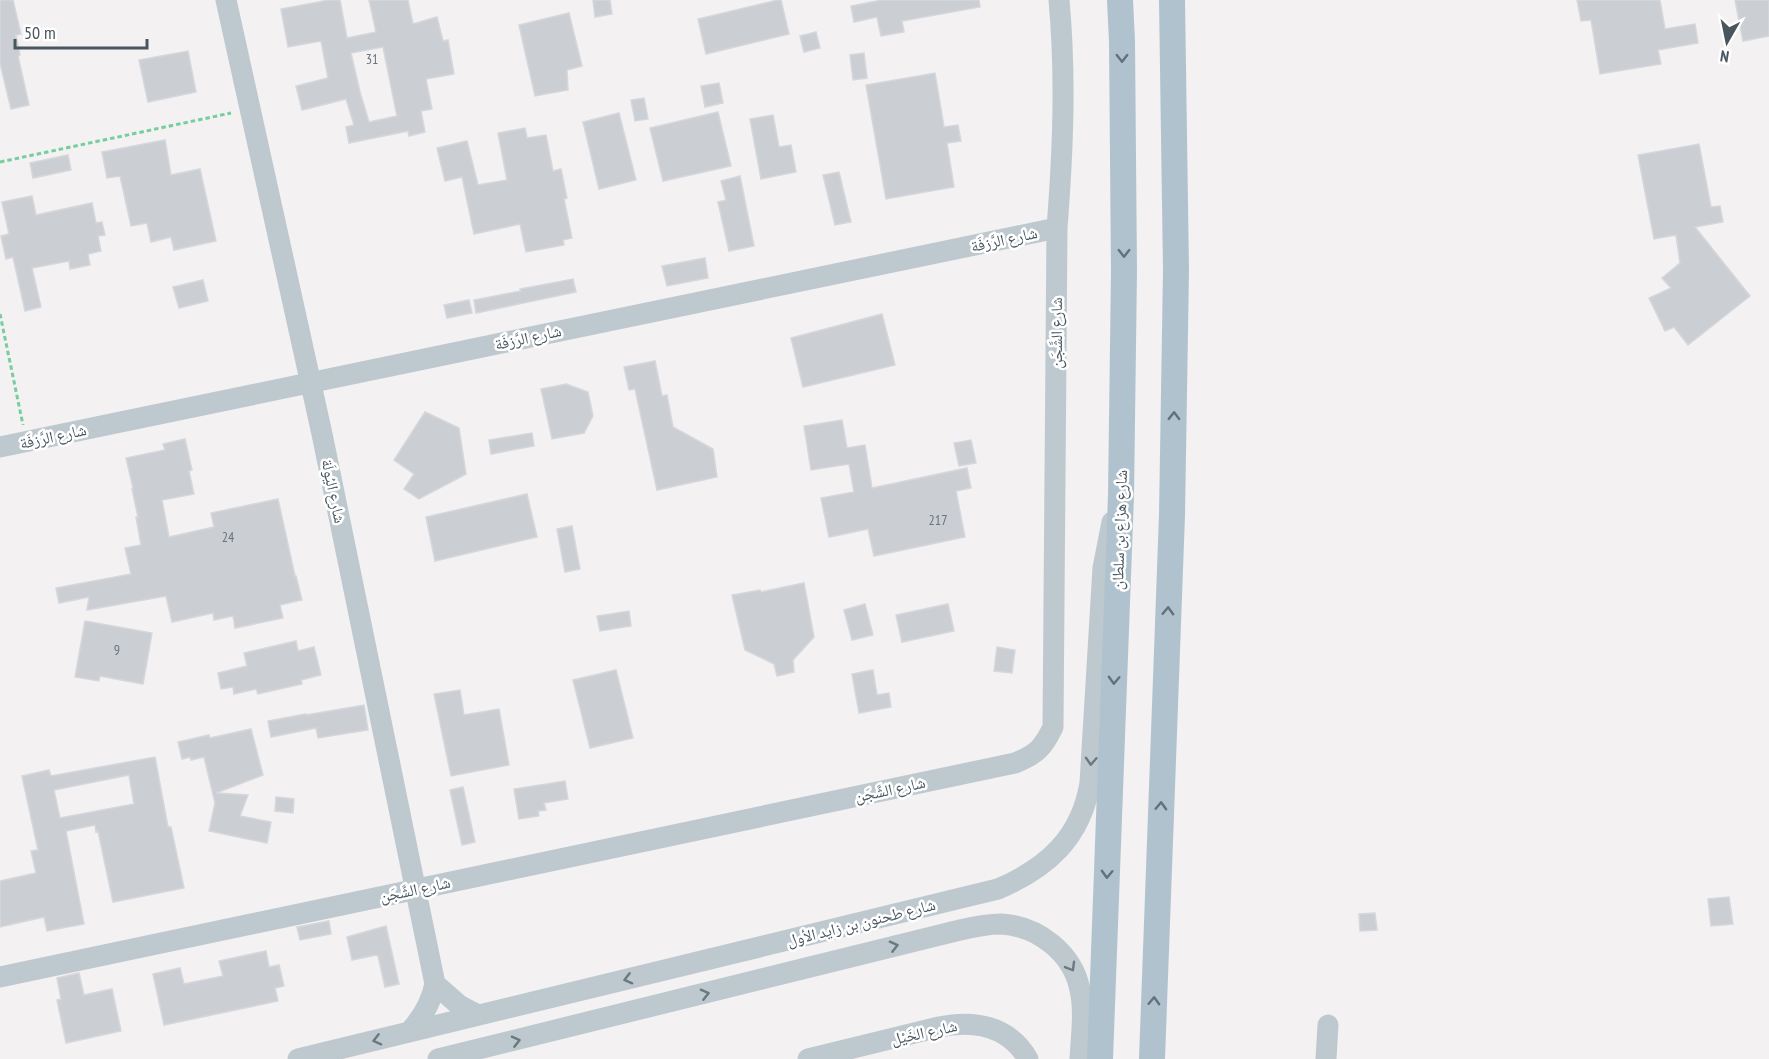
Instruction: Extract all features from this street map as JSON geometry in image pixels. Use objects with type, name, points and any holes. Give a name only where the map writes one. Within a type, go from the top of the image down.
[{"type":"main road","name":"شارع هزاع بن سلطان","points":[[1100,1059],[1120,495],[1124,271],[1120,0]]},
{"type":"main road","points":[[1152,1059],[1172,503],[1176,270],[1172,0]]},
{"type":"street","name":"شارع اليُولَة","points":[[226,0],[311,382],[435,984]]},
{"type":"street","name":"شارع الشَّجَن","points":[[0,977],[1015,763],[1032,756],[1045,744],[1053,727],[1057,228],[1064,100],[1059,0]]},
{"type":"street","name":"شارع الرَّزفَة","points":[[0,447],[1057,228]]},
{"type":"street","name":"شارع طحنون بن زايد الأول","points":[[298,1059],[998,889],[1020,880],[1037,869],[1053,856],[1071,834],[1081,818],[1087,801],[1103,568],[1109,532],[1120,495]]},
{"type":"street","name":"شارع طحنون بن زايد الأول","points":[[438,1059],[477,1054],[960,930],[1000,924],[1020,927],[1039,935],[1055,946],[1068,961],[1081,991],[1080,1059]]},
{"type":"street","points":[[410,1031],[429,1005],[435,984],[459,1005],[478,1015]]},
{"type":"street","name":"شارع الخَيْل","points":[[808,1059],[955,1024],[988,1026],[1008,1036],[1024,1051],[1028,1059]]},
{"type":"street","points":[[1326,1059],[1328,1025]]},
{"type":"path","points":[[0,162],[251,109]]},
{"type":"path","points":[[0,314],[26,441]]},
{"type":"building","points":[[0,0],[13,0],[21,34],[16,35],[20,55],[18,56],[29,105],[11,109],[0,63]]},
{"type":"building","points":[[340,0],[347,38],[376,32],[369,0],[408,0],[413,24],[437,17],[443,41],[448,40],[454,74],[426,79],[432,109],[421,111],[425,132],[409,136],[408,131],[349,143],[346,127],[354,125],[346,99],[302,110],[296,86],[328,78],[321,41],[288,47],[281,9]],"holes":[[[383,47],[397,116],[369,122],[351,53]]]},
{"type":"building","points":[[593,0],[610,0],[612,14],[595,17]]},
{"type":"building","points":[[781,0],[789,34],[706,54],[698,19]]},
{"type":"building","points":[[882,0],[979,0],[980,7],[902,21],[904,32],[881,36],[877,17],[854,22],[851,6]]},
{"type":"building","points":[[1577,0],[1660,0],[1665,29],[1695,24],[1698,43],[1658,50],[1661,64],[1600,74],[1591,20],[1581,21]]},
{"type":"building","points":[[1735,0],[1769,0],[1769,36],[1743,41]]},
{"type":"building","points":[[569,13],[582,66],[567,70],[568,90],[535,96],[519,25]]},
{"type":"building","points":[[816,32],[820,48],[804,52],[800,36]]},
{"type":"building","points":[[188,51],[196,92],[148,102],[139,60]]},
{"type":"building","points":[[864,53],[867,78],[853,80],[850,55]]},
{"type":"building","points":[[935,73],[944,127],[958,125],[961,141],[947,143],[954,187],[886,199],[866,85]]},
{"type":"building","points":[[719,83],[723,103],[705,107],[701,86]]},
{"type":"building","points":[[644,98],[648,119],[635,121],[631,100]]},
{"type":"building","points":[[718,112],[731,166],[663,181],[650,128]]},
{"type":"building","points":[[619,113],[636,180],[599,189],[583,122]]},
{"type":"building","points":[[773,115],[779,147],[791,145],[796,172],[761,179],[750,119]]},
{"type":"building","points":[[525,128],[527,138],[546,135],[553,171],[561,169],[572,238],[563,240],[564,245],[526,252],[520,224],[474,234],[462,177],[445,181],[437,148],[467,141],[478,185],[507,180],[498,133]]},
{"type":"building","points":[[165,140],[171,175],[200,169],[216,241],[174,250],[171,237],[151,242],[147,223],[131,226],[120,176],[107,178],[102,152]]},
{"type":"building","points":[[1699,144],[1711,207],[1720,206],[1723,222],[1695,227],[1750,296],[1688,345],[1674,327],[1665,331],[1649,298],[1671,288],[1662,278],[1680,263],[1676,235],[1654,239],[1638,155]]},
{"type":"building","points":[[68,155],[71,170],[33,178],[30,163]]},
{"type":"building","points":[[839,172],[851,222],[835,225],[823,175]]},
{"type":"building","points":[[740,176],[754,246],[729,251],[718,202],[726,200],[721,181]]},
{"type":"building","points":[[32,196],[36,215],[92,203],[96,223],[102,222],[105,235],[98,236],[101,251],[88,254],[90,265],[70,269],[69,261],[32,268],[41,307],[25,311],[13,257],[6,259],[1,236],[9,234],[2,202]]},
{"type":"building","points":[[705,258],[708,278],[667,286],[662,266]]},
{"type":"building","points":[[573,279],[576,292],[476,313],[474,300]]},
{"type":"building","points":[[203,280],[208,301],[179,308],[173,287]]},
{"type":"building","points":[[469,300],[472,313],[447,318],[444,305]]},
{"type":"building","points":[[882,314],[895,365],[803,387],[791,338]]},
{"type":"building","points":[[655,361],[662,396],[667,395],[673,427],[713,449],[717,477],[657,490],[635,389],[629,390],[624,367]]},
{"type":"building","points":[[566,384],[588,392],[593,416],[584,433],[552,439],[541,389]]},
{"type":"building","points":[[425,412],[459,428],[466,474],[419,499],[404,489],[414,474],[394,460]]},
{"type":"building","points":[[842,420],[847,448],[865,445],[872,488],[967,468],[971,488],[956,491],[965,537],[874,556],[868,529],[829,537],[821,498],[854,492],[849,464],[811,470],[804,426]]},
{"type":"building","points":[[532,433],[534,446],[491,454],[489,440]]},
{"type":"building","points":[[185,439],[192,470],[189,471],[194,494],[162,500],[169,537],[214,527],[211,513],[278,499],[302,600],[280,605],[283,618],[235,628],[233,616],[214,620],[213,613],[172,622],[166,596],[87,610],[89,597],[59,603],[56,588],[131,574],[125,548],[141,545],[133,488],[126,458],[165,450],[163,444]]},
{"type":"building","points":[[971,440],[976,463],[959,466],[954,443]]},
{"type":"building","points":[[527,494],[537,537],[435,561],[426,517]]},
{"type":"building","points":[[572,526],[580,569],[565,572],[557,529]]},
{"type":"building","points":[[804,583],[814,637],[793,660],[794,672],[777,676],[774,664],[745,650],[732,595],[760,590],[761,592]]},
{"type":"building","points":[[865,604],[873,635],[852,640],[844,610]]},
{"type":"building","points":[[948,604],[954,631],[902,642],[896,615]]},
{"type":"building","points":[[629,611],[631,626],[600,631],[597,616]]},
{"type":"building","points":[[85,621],[152,633],[143,684],[100,676],[99,681],[75,677]]},
{"type":"building","points":[[296,641],[298,651],[314,647],[321,675],[301,680],[302,684],[258,694],[256,689],[234,694],[233,687],[221,689],[218,673],[247,666],[244,653]]},
{"type":"building","points":[[997,647],[1015,650],[1012,673],[994,671]]},
{"type":"building","points":[[616,670],[633,738],[590,748],[573,680]]},
{"type":"building","points":[[873,670],[877,695],[889,693],[891,707],[859,713],[852,674]]},
{"type":"building","points":[[460,690],[464,715],[499,709],[509,765],[451,776],[434,694]]},
{"type":"building","points":[[364,705],[368,730],[318,738],[316,728],[271,737],[268,721]]},
{"type":"building","points":[[251,729],[263,775],[216,793],[248,795],[240,816],[271,822],[267,843],[209,831],[215,803],[204,757],[191,760],[190,757],[182,759],[178,742]]},
{"type":"building","points":[[155,757],[168,827],[171,827],[184,888],[113,902],[95,825],[66,831],[84,924],[47,931],[44,917],[0,927],[0,881],[36,873],[31,851],[38,850],[22,776],[49,770],[51,776]],"holes":[[[129,775],[134,804],[60,818],[54,790]]]},
{"type":"building","points":[[565,781],[568,799],[544,803],[546,810],[538,811],[539,816],[519,819],[514,789]]},
{"type":"building","points":[[463,787],[475,842],[462,845],[450,790]]},
{"type":"building","points":[[276,797],[294,799],[293,813],[275,811]]},
{"type":"building","points":[[1729,897],[1733,924],[1711,926],[1708,899]]},
{"type":"building","points":[[1375,913],[1377,930],[1360,931],[1359,914]]},
{"type":"building","points":[[329,921],[331,934],[300,940],[297,927]]},
{"type":"building","points":[[386,926],[399,984],[385,987],[378,956],[352,960],[347,937]]},
{"type":"building","points":[[266,951],[269,967],[279,965],[284,986],[275,988],[278,1001],[164,1025],[153,974],[180,968],[184,984],[223,976],[219,961]]},
{"type":"building","points":[[79,973],[84,995],[112,989],[121,1031],[66,1043],[57,1000],[61,999],[57,978]]}]
